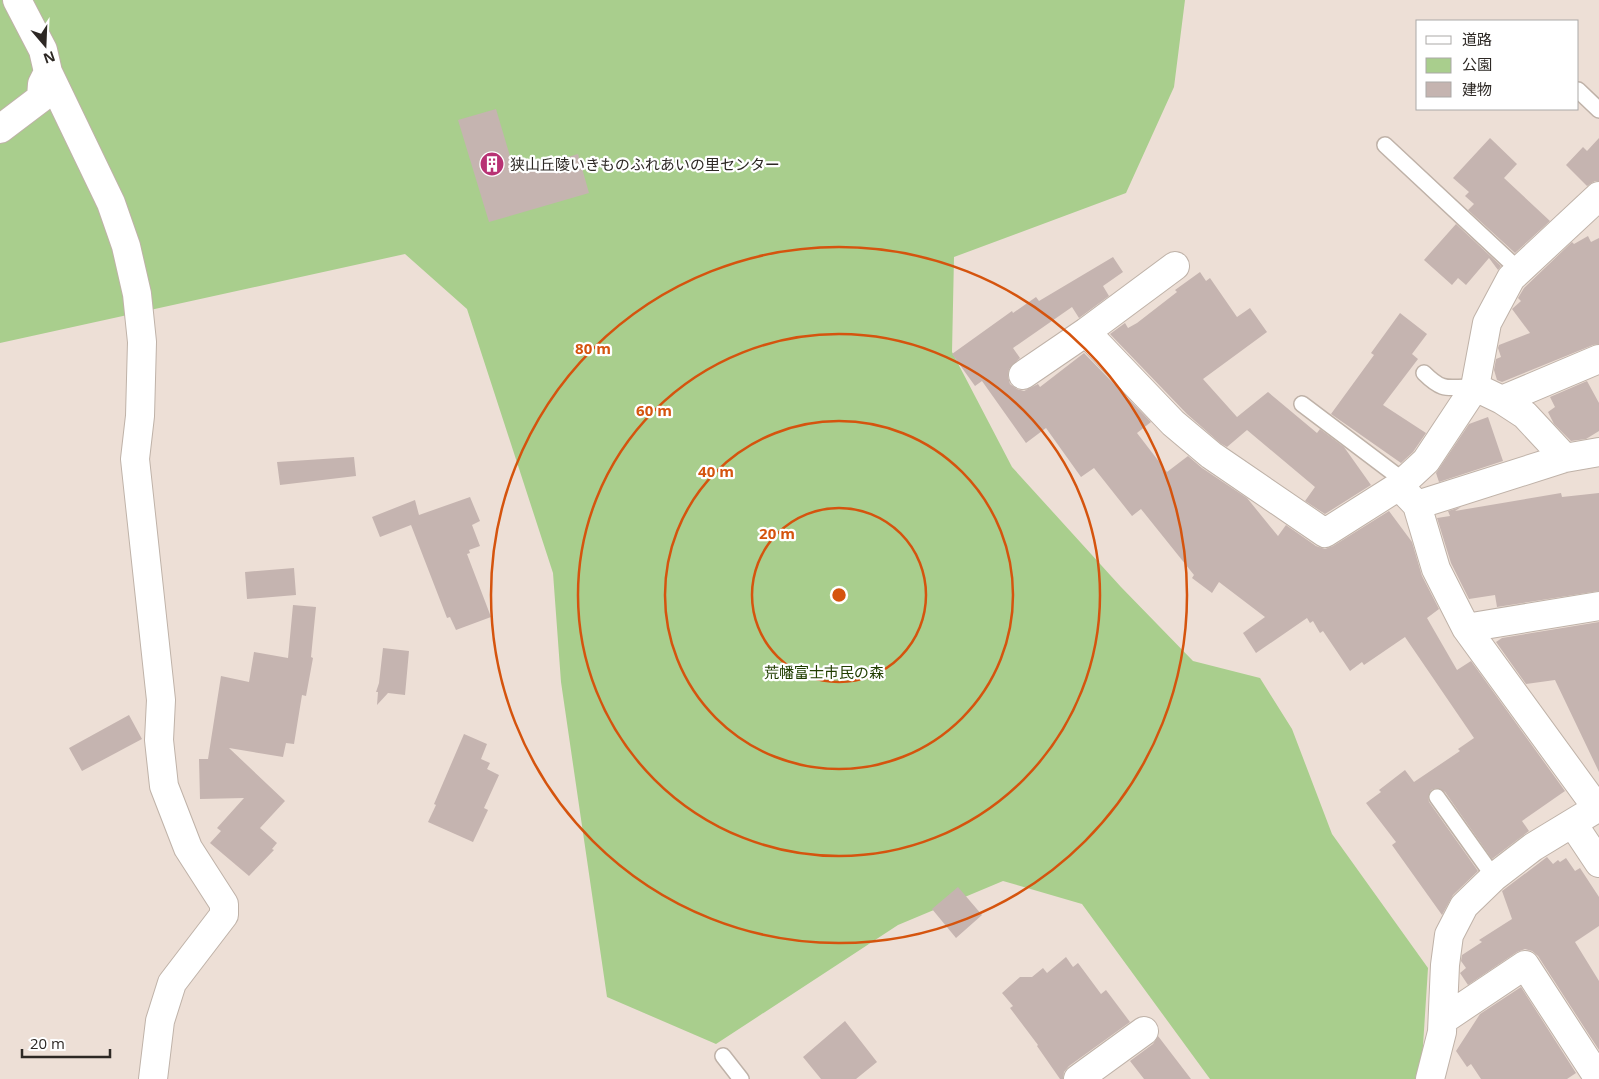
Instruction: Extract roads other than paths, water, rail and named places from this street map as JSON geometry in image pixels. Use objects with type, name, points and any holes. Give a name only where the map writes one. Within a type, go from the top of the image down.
[{"type":"street","points":[[17,0],[43,50],[48,72],[111,203],[126,246],[137,294],[142,342],[140,416],[135,459],[162,700],[158,740],[164,786],[188,848],[224,904],[224,915],[172,983],[160,1021],[153,1079]]},
{"type":"street","points":[[0,129],[41,98],[42,84],[48,72]]},
{"type":"street","points":[[1407,491],[1475,386],[1487,323],[1511,278],[1597,202]]},
{"type":"street","points":[[1023,375],[1086,332],[1175,266]]},
{"type":"street","points":[[1086,332],[1179,428],[1211,455],[1326,533],[1407,491],[1599,452]]},
{"type":"street","points":[[1502,400],[1599,359]]},
{"type":"street","points":[[1475,386],[1525,415],[1565,458]]},
{"type":"street","points":[[1407,491],[1436,569],[1466,628],[1598,808],[1533,847],[1494,877],[1464,906],[1449,934],[1445,965],[1442,1032],[1430,1079]]},
{"type":"street","points":[[1466,628],[1599,606]]},
{"type":"street","points":[[1572,824],[1599,863]]},
{"type":"street","points":[[1443,1020],[1525,965],[1599,1079]]},
{"type":"street","points":[[1078,1079],[1144,1031]]},
{"type":"lane","points":[[1579,91],[1599,110]]},
{"type":"lane","points":[[1385,145],[1520,271]]},
{"type":"lane","points":[[1424,372],[1434,384],[1445,388],[1475,386]]},
{"type":"lane","points":[[1302,404],[1407,491]]},
{"type":"lane","points":[[1437,797],[1494,877]]},
{"type":"lane","points":[[723,1056],[741,1079]]},
{"type":"place","name":"狭山丘陵いきものふれあいの里センター","points":[[492,164]]},
{"type":"park label","name":"荒幡富士市民の森","points":[[824,672]]}]
